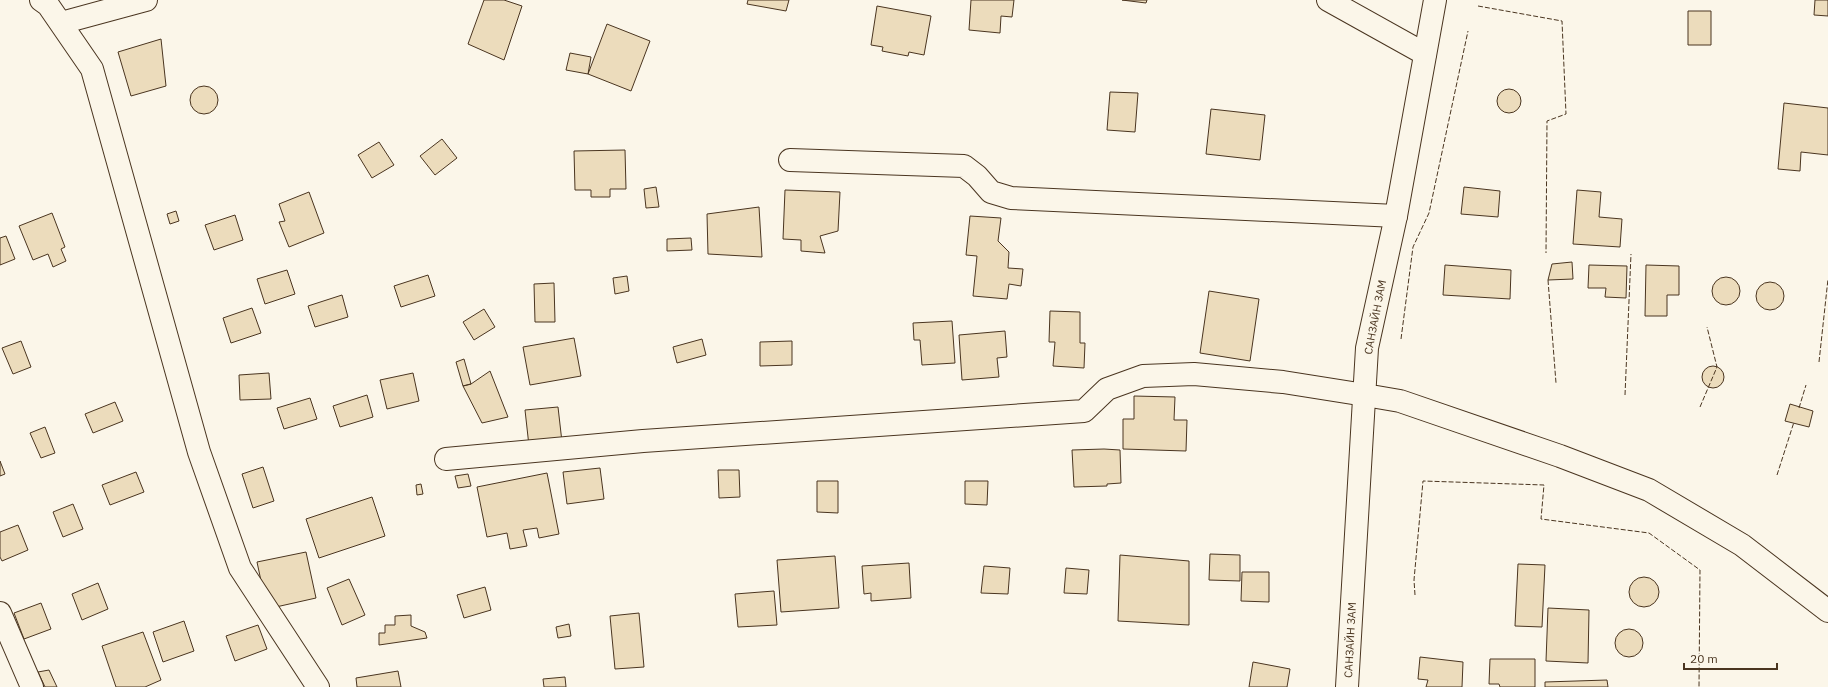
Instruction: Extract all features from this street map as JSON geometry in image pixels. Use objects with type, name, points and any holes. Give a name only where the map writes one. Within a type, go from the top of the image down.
[{"type":"street","points":[[41,0],[48,5],[92,69],[199,452],[240,568],[318,687]]},
{"type":"street","points":[[61,23],[146,0]]},
{"type":"street","points":[[1328,0],[1425,54]]},
{"type":"street","name":"САНЗАЙН ЗАМ","points":[[1347,687],[1362,409],[1365,395],[1367,348],[1396,216],[1435,0]]},
{"type":"street","points":[[790,160],[964,166],[977,176],[991,192],[1011,198],[1396,216]]},
{"type":"street","points":[[446,459],[643,441],[1084,412],[1107,389],[1143,376],[1194,374],[1283,382],[1400,401],[1560,456],[1649,490],[1742,545],[1828,611]]},
{"type":"street","points":[[0,613],[32,687]]},
{"type":"building","points":[[484,0],[504,0],[522,6],[504,60],[468,44]]},
{"type":"building","points":[[748,0],[789,0],[786,11],[747,4]]},
{"type":"building","points":[[971,0],[1014,0],[1012,17],[1001,16],[1000,33],[969,30]]},
{"type":"building","points":[[1122,0],[1147,0],[1146,3]]},
{"type":"building","points":[[1815,0],[1828,0],[1828,16],[1814,15]]},
{"type":"building","points":[[877,6],[931,16],[924,55],[909,52],[908,56],[882,51],[883,47],[871,45]]},
{"type":"building","points":[[1688,11],[1711,11],[1711,45],[1688,45]]},
{"type":"building","points":[[607,24],[650,41],[631,91],[588,74]]},
{"type":"building","points":[[161,39],[166,86],[131,96],[118,52]]},
{"type":"building","points":[[570,53],[591,57],[588,74],[566,70]]},
{"type":"building","points":[[204,86],[214,90],[218,100],[214,110],[204,114],[194,110],[190,100],[194,90]]},
{"type":"building","points":[[1509,89],[1518,92],[1521,101],[1518,110],[1509,113],[1500,110],[1497,101],[1500,92]]},
{"type":"building","points":[[1110,92],[1138,93],[1135,132],[1107,130]]},
{"type":"building","points":[[1784,103],[1828,108],[1828,155],[1801,152],[1800,171],[1778,169]]},
{"type":"building","points":[[1211,109],[1265,115],[1260,160],[1206,154]]},
{"type":"building","points":[[442,139],[457,158],[435,175],[420,156]]},
{"type":"building","points":[[379,142],[394,165],[372,178],[358,155]]},
{"type":"building","points":[[625,150],[626,189],[610,189],[610,197],[591,197],[591,190],[575,190],[574,151]]},
{"type":"building","points":[[656,187],[659,207],[646,208],[644,189]]},
{"type":"building","points":[[1464,187],[1500,191],[1498,217],[1461,214]]},
{"type":"building","points":[[785,190],[840,192],[838,231],[820,236],[825,253],[801,251],[801,240],[783,239]]},
{"type":"building","points":[[1577,190],[1601,192],[1599,217],[1622,219],[1620,247],[1573,244]]},
{"type":"building","points":[[309,192],[324,233],[289,247],[279,222],[285,221],[279,204]]},
{"type":"building","points":[[759,207],[762,257],[708,254],[707,214]]},
{"type":"building","points":[[176,211],[179,221],[170,224],[167,214]]},
{"type":"building","points":[[52,213],[65,247],[61,249],[66,261],[53,267],[48,254],[33,260],[19,226]]},
{"type":"building","points":[[235,215],[243,240],[214,250],[205,225]]},
{"type":"building","points":[[970,216],[1001,218],[998,241],[1009,252],[1008,268],[1023,269],[1021,286],[1009,284],[1007,299],[973,296],[977,256],[966,255]]},
{"type":"building","points":[[6,236],[15,259],[0,265],[0,238]]},
{"type":"building","points":[[691,238],[692,250],[667,251],[667,239]]},
{"type":"building","points":[[1572,262],[1573,279],[1548,280],[1552,264]]},
{"type":"building","points":[[1445,265],[1511,270],[1510,299],[1443,295]]},
{"type":"building","points":[[1589,265],[1627,266],[1626,298],[1605,297],[1606,288],[1588,288]]},
{"type":"building","points":[[1646,265],[1679,266],[1679,295],[1667,295],[1667,316],[1645,316]]},
{"type":"building","points":[[287,270],[295,294],[265,304],[257,279]]},
{"type":"building","points":[[428,275],[435,296],[401,307],[394,286]]},
{"type":"building","points":[[627,276],[629,291],[615,294],[613,278]]},
{"type":"building","points":[[1726,277],[1736,281],[1740,291],[1736,301],[1726,305],[1716,301],[1712,291],[1716,281]]},
{"type":"building","points":[[1770,282],[1776,283],[1780,286],[1783,290],[1783,302],[1780,306],[1776,309],[1770,310],[1764,309],[1760,306],[1757,302],[1756,296],[1757,290],[1760,286],[1764,283]]},
{"type":"building","points":[[554,283],[555,322],[535,322],[534,284]]},
{"type":"building","points":[[1209,291],[1259,299],[1250,361],[1200,353]]},
{"type":"building","points":[[342,295],[348,317],[315,327],[308,306]]},
{"type":"building","points":[[252,308],[261,333],[231,343],[223,318]]},
{"type":"building","points":[[484,309],[495,327],[474,340],[463,322]]},
{"type":"building","points":[[1050,311],[1080,312],[1080,343],[1085,343],[1084,368],[1053,366],[1055,342],[1049,342]]},
{"type":"building","points":[[952,321],[955,363],[922,365],[920,340],[914,340],[913,323]]},
{"type":"building","points":[[1005,331],[1007,357],[997,358],[999,377],[962,380],[959,335]]},
{"type":"building","points":[[574,338],[581,376],[530,385],[523,347]]},
{"type":"building","points":[[702,339],[706,355],[677,363],[673,347]]},
{"type":"building","points":[[21,341],[31,367],[13,374],[2,348]]},
{"type":"building","points":[[792,341],[792,365],[760,366],[760,342]]},
{"type":"building","points":[[464,359],[471,384],[463,386],[456,362]]},
{"type":"building","points":[[1713,366],[1721,369],[1724,377],[1721,385],[1713,388],[1705,385],[1702,377],[1705,369]]},
{"type":"building","points":[[490,371],[508,417],[482,423],[463,386],[471,384]]},
{"type":"building","points":[[269,373],[271,399],[240,400],[239,375]]},
{"type":"building","points":[[413,373],[419,401],[387,409],[380,380]]},
{"type":"building","points":[[367,395],[373,417],[340,427],[333,406]]},
{"type":"building","points":[[1134,396],[1175,397],[1174,420],[1187,420],[1186,451],[1123,449],[1123,419],[1134,419]]},
{"type":"building","points":[[310,398],[317,419],[284,429],[277,408]]},
{"type":"building","points":[[115,402],[123,421],[93,433],[85,414]]},
{"type":"building","points":[[1790,404],[1813,411],[1809,427],[1785,421]]},
{"type":"building","points":[[558,407],[562,442],[529,446],[525,410]]},
{"type":"building","points":[[45,427],[55,453],[41,458],[30,433]]},
{"type":"building","points":[[1072,450],[1120,450],[1121,483],[1107,484],[1107,486],[1074,487]]},
{"type":"building","points":[[0,461],[5,474],[0,476]]},
{"type":"building","points":[[263,467],[274,501],[253,508],[242,474]]},
{"type":"building","points":[[600,468],[604,499],[567,504],[563,472]]},
{"type":"building","points":[[718,470],[739,470],[740,497],[719,498]]},
{"type":"building","points":[[136,472],[144,492],[110,505],[102,485]]},
{"type":"building","points":[[547,473],[559,534],[539,538],[537,528],[523,530],[527,546],[510,549],[507,533],[487,537],[477,487]]},
{"type":"building","points":[[468,474],[471,486],[458,488],[455,476]]},
{"type":"building","points":[[817,481],[838,481],[838,513],[817,512]]},
{"type":"building","points":[[965,481],[988,481],[987,505],[965,504]]},
{"type":"building","points":[[421,484],[423,494],[417,495],[416,485]]},
{"type":"building","points":[[372,497],[385,536],[319,558],[306,519]]},
{"type":"building","points":[[73,504],[83,529],[63,537],[53,512]]},
{"type":"building","points":[[18,525],[28,550],[2,561],[0,557],[0,532]]},
{"type":"building","points":[[306,552],[316,598],[267,609],[257,562]]},
{"type":"building","points":[[1210,554],[1240,555],[1240,581],[1209,580]]},
{"type":"building","points":[[1120,555],[1189,561],[1189,625],[1118,621]]},
{"type":"building","points":[[835,556],[839,608],[781,612],[777,560]]},
{"type":"building","points":[[909,563],[911,598],[871,601],[871,593],[864,594],[862,566]]},
{"type":"building","points":[[1518,564],[1545,565],[1542,627],[1515,626]]},
{"type":"building","points":[[984,566],[1010,568],[1008,594],[981,593]]},
{"type":"building","points":[[1066,568],[1089,570],[1087,594],[1064,593]]},
{"type":"building","points":[[1242,572],[1269,572],[1269,602],[1241,601]]},
{"type":"building","points":[[1644,577],[1655,581],[1659,592],[1655,603],[1644,607],[1633,603],[1629,592],[1633,581]]},
{"type":"building","points":[[349,579],[365,615],[342,625],[327,588]]},
{"type":"building","points":[[98,583],[108,609],[82,620],[72,594]]},
{"type":"building","points":[[485,587],[491,610],[464,618],[457,595]]},
{"type":"building","points":[[774,591],[777,625],[738,627],[735,594]]},
{"type":"building","points":[[41,603],[51,629],[24,639],[14,613]]},
{"type":"building","points":[[1548,608],[1589,610],[1588,663],[1546,661]]},
{"type":"building","points":[[639,613],[644,667],[615,669],[610,616]]},
{"type":"building","points":[[411,615],[411,626],[425,632],[427,638],[379,645],[379,633],[385,633],[385,625],[395,625],[395,616]]},
{"type":"building","points":[[184,621],[194,651],[163,662],[153,632]]},
{"type":"building","points":[[569,624],[571,636],[558,638],[556,627]]},
{"type":"building","points":[[258,625],[267,649],[235,661],[226,636]]},
{"type":"building","points":[[1629,629],[1639,633],[1643,643],[1639,653],[1629,657],[1619,653],[1615,643],[1619,633]]},
{"type":"building","points":[[143,632],[161,680],[145,687],[116,687],[102,646]]},
{"type":"building","points":[[1420,657],[1463,662],[1462,687],[1426,687],[1428,680],[1418,679]]},
{"type":"building","points":[[1490,659],[1535,659],[1535,687],[1500,687],[1499,684],[1489,684]]},
{"type":"building","points":[[1253,662],[1290,669],[1287,687],[1249,687]]},
{"type":"building","points":[[49,670],[57,687],[45,687],[38,672]]},
{"type":"building","points":[[398,671],[401,687],[357,687],[356,678]]},
{"type":"building","points":[[565,677],[566,687],[544,687],[543,679]]},
{"type":"building","points":[[1607,680],[1608,687],[1545,687],[1545,682]]},
{"type":"fence","points":[[1478,6],[1562,21],[1566,114],[1547,121],[1546,253]]},
{"type":"fence","points":[[1401,339],[1413,247],[1429,213],[1468,31]]},
{"type":"fence","points":[[1625,395],[1631,254]]},
{"type":"fence","points":[[1819,362],[1828,279]]},
{"type":"fence","points":[[1548,280],[1556,383]]},
{"type":"fence","points":[[1700,407],[1717,367],[1707,327]]},
{"type":"fence","points":[[1799,408],[1806,385]]},
{"type":"fence","points":[[1777,475],[1794,422]]},
{"type":"fence","points":[[1415,595],[1414,580],[1423,481],[1544,485],[1541,519],[1649,533],[1700,570],[1699,687]]}]
